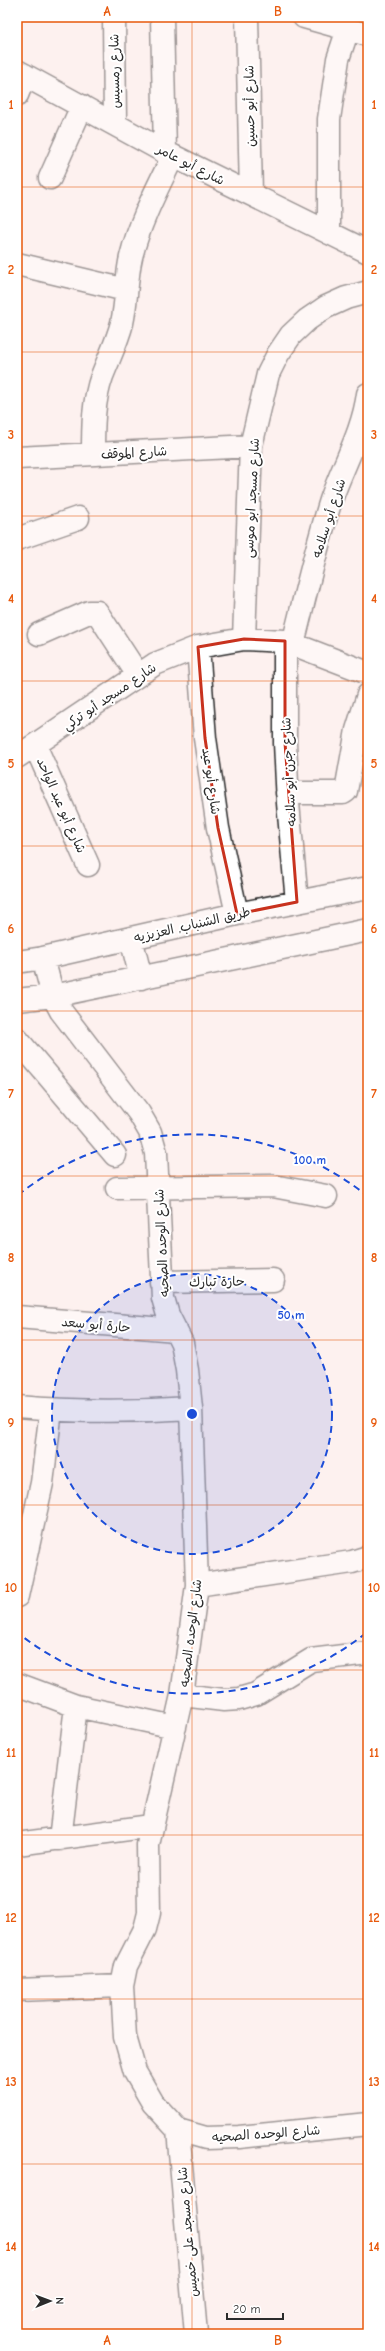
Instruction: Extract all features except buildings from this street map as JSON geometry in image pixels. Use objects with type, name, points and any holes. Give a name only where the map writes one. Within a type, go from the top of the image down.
[{"type":"street","name":"شارع رمسيس","points":[[114,17],[115,124]]},
{"type":"street","points":[[93,454],[93,428],[96,402],[102,377],[117,342],[123,320],[131,258],[140,226],[169,154],[162,17]]},
{"type":"street","name":"شارع أبو حسين","points":[[247,17],[251,194]]},
{"type":"street","points":[[304,17],[358,32],[338,59],[329,119],[329,233]]},
{"type":"street","name":"شارع أبو عامر","points":[[20,80],[82,106],[169,154],[368,252]]},
{"type":"street","points":[[50,178],[82,106]]},
{"type":"street","points":[[17,264],[126,290]]},
{"type":"street","name":"شارع مسجد ابو موسى","points":[[244,639],[251,446],[268,374],[278,354],[291,336],[307,320],[326,307],[346,298],[368,292]]},
{"type":"street","name":"شارع أبو سلامه","points":[[289,643],[319,538],[332,498],[359,431],[368,394]]},
{"type":"street","name":"شارع الموقف","points":[[17,458],[251,446]]},
{"type":"street","points":[[17,539],[78,518]]},
{"type":"street","points":[[39,634],[89,612],[97,612],[138,675]]},
{"type":"street","name":"شارع مسجد أبو تركي","points":[[17,757],[155,664],[198,647],[244,639],[289,643],[368,673]]},
{"type":"street","name":"شارع جرن أبو سلامه","points":[[289,643],[287,793],[297,902]]},
{"type":"street","name":"شارع أبو عيد","points":[[198,647],[205,738],[218,828],[237,914]]},
{"type":"street","points":[[287,793],[343,793],[346,790],[357,730],[368,695]]},
{"type":"street","name":"شارع أبو عبد الواحد","points":[[35,745],[88,865]]},
{"type":"street","name":"طريق الشنباب, العزيزيه","points":[[17,962],[42,958],[237,914],[368,888]]},
{"type":"street","points":[[17,1000],[53,996],[368,930]]},
{"type":"street","points":[[131,938],[141,978]]},
{"type":"street","name":"شارع الوحده الصحيه","points":[[42,958],[53,996],[62,1012],[139,1113],[150,1132],[156,1153],[161,1282],[163,1298],[185,1356],[191,1408],[197,1585],[182,1695],[151,1826],[146,1864],[149,1913],[145,1929],[126,1966],[122,1986],[125,2037],[135,2072],[153,2103],[178,2130],[206,2138],[233,2137],[368,2124]]},
{"type":"street","points":[[17,1039],[115,1155]]},
{"type":"street","points":[[117,1188],[274,1186],[326,1196]]},
{"type":"street","name":"حارة تبارك","points":[[161,1282],[273,1280]]},
{"type":"street","name":"حارة أبو سعد","points":[[17,1317],[176,1330]]},
{"type":"street","points":[[17,1407],[51,1410],[133,1412],[191,1408]]},
{"type":"street","points":[[17,1596],[42,1483],[51,1410]]},
{"type":"street","points":[[197,1585],[352,1562],[368,1557]]},
{"type":"street","points":[[182,1695],[224,1700],[239,1699],[256,1694],[311,1660],[368,1653]]},
{"type":"street","points":[[17,1684],[76,1706],[175,1727]]},
{"type":"street","points":[[60,1839],[76,1706]]},
{"type":"street","points":[[17,1844],[151,1826]]},
{"type":"street","points":[[17,1990],[122,1986]]},
{"type":"street","name":"شارع مسجد على خميس","points":[[178,2130],[196,2334]]},
{"type":"highlighted area","points":[[244,639],[285,641],[285,743],[297,902],[237,914],[218,828],[205,738],[198,647]]}]
